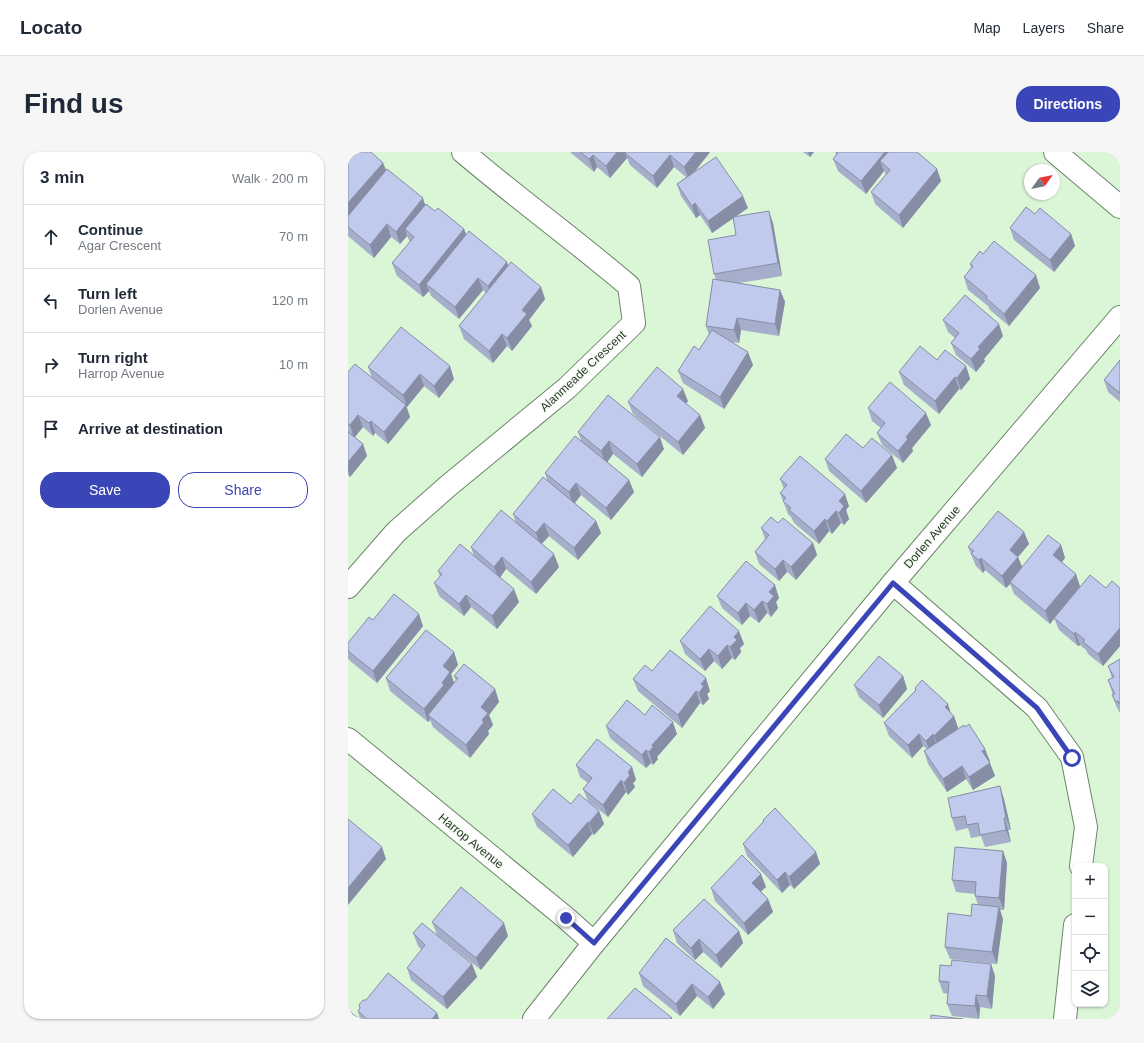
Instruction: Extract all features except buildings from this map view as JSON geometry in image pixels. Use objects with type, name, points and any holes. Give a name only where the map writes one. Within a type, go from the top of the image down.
[{"type":"street","name":"Alanmeade Crescent","points":[[348,587],[396,532],[448,486],[567,388],[634,323],[629,286],[594,256],[463,152]]},
{"type":"street","points":[[1055,152],[1120,207]]},
{"type":"street","name":"Dorlen Avenue","points":[[534,1019],[594,943],[893,583],[1120,317]]},
{"type":"street","points":[[893,583],[1037,708],[1072,758],[1086,827],[1081,863]]},
{"type":"street","name":"Harrop Avenue","points":[[348,739],[566,918],[594,943]]},
{"type":"street","points":[[1065,1019],[1074,935]]},
{"type":"route","points":[[566,918],[594,943],[893,583],[1037,708],[1072,758]]}]
